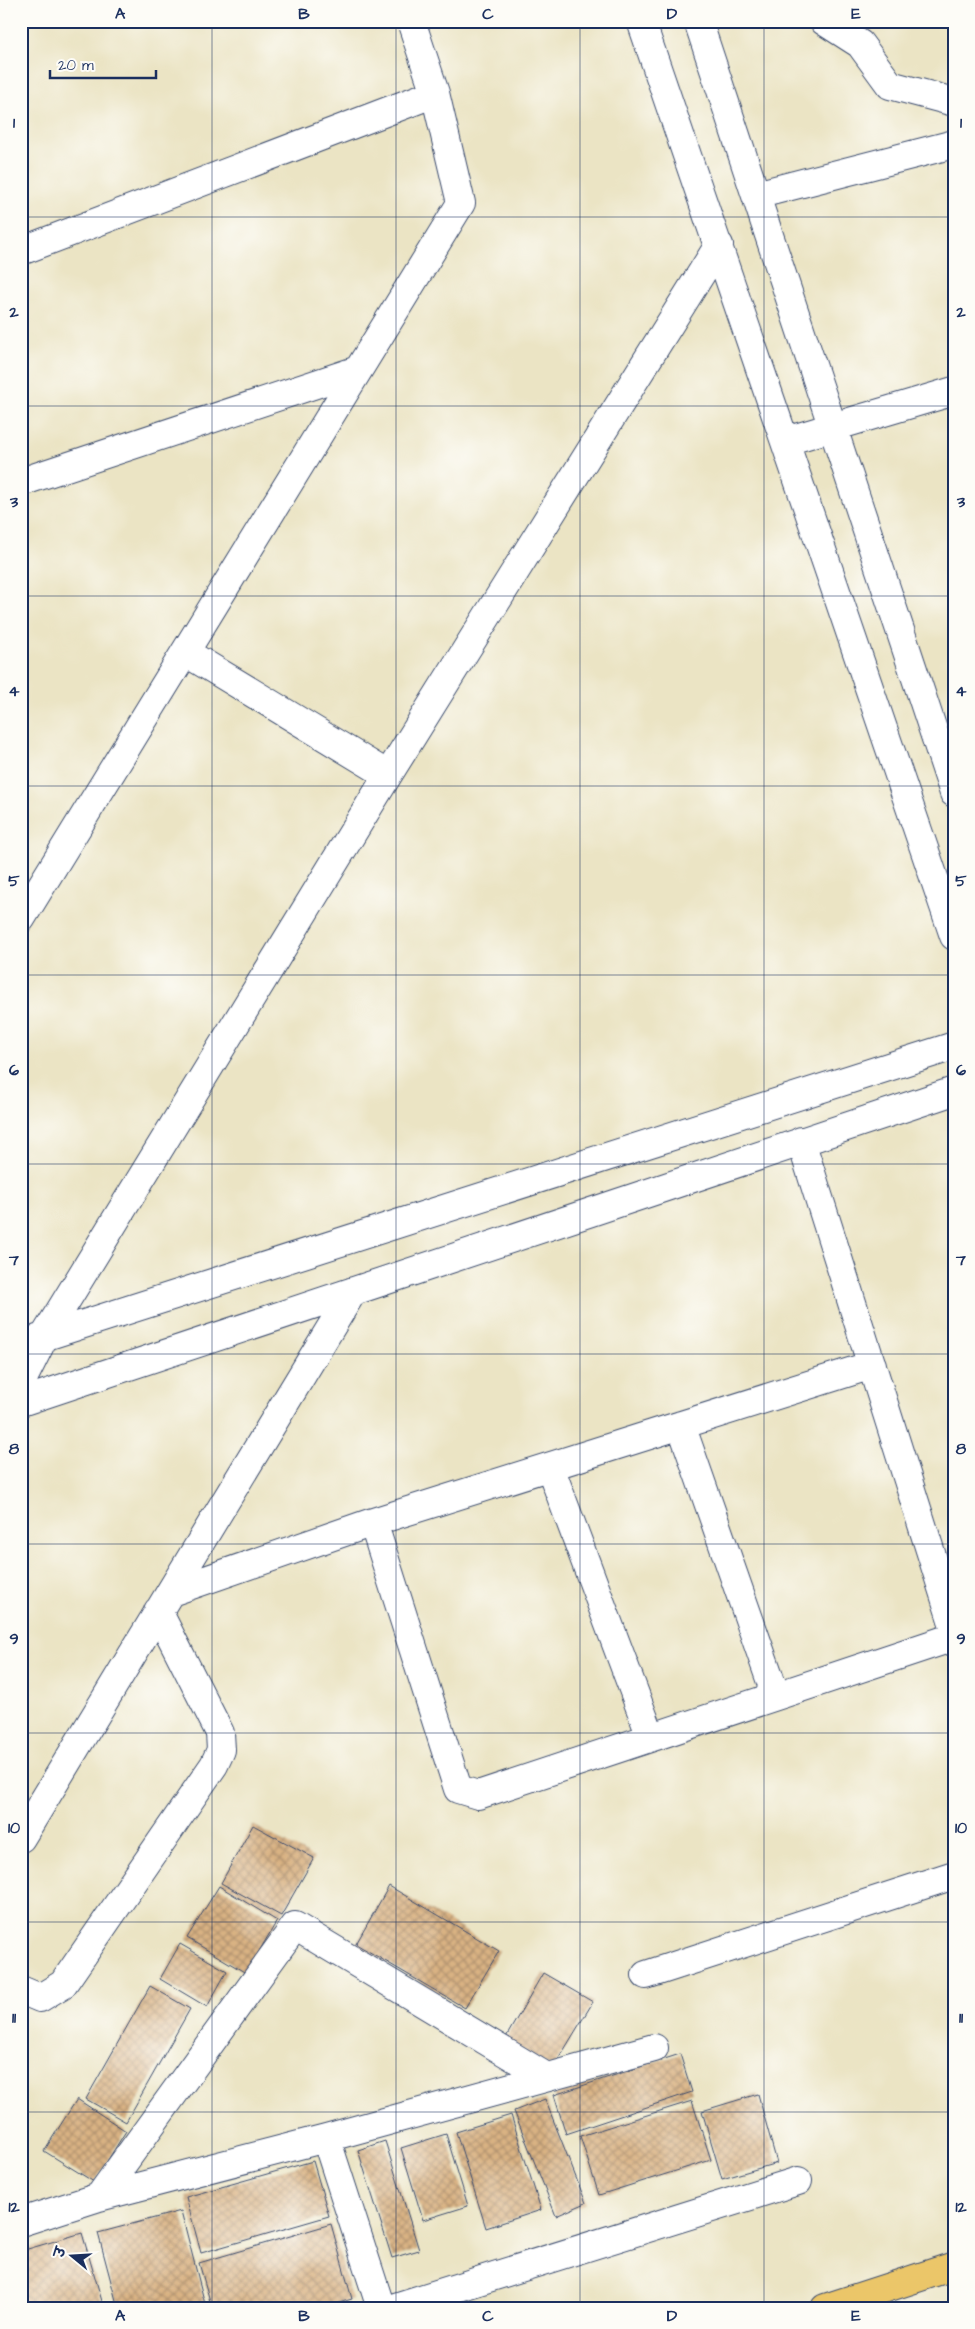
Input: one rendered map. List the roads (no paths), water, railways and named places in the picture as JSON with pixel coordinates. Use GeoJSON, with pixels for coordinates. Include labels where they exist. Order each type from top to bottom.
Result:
{"type":"FeatureCollection","features":[{"type":"Feature","properties":{"kind":"main road"},"geometry":{"type":"LineString","coordinates":[[825,2308],[954,2266]]}},
{"type":"Feature","properties":{"kind":"street"},"geometry":{"type":"LineString","coordinates":[[21,919],[460,203],[434,94],[411,21]]}},
{"type":"Feature","properties":{"kind":"street"},"geometry":{"type":"LineString","coordinates":[[641,21],[954,936]]}},
{"type":"Feature","properties":{"kind":"street"},"geometry":{"type":"LineString","coordinates":[[698,21],[954,793]]}},
{"type":"Feature","properties":{"kind":"street"},"geometry":{"type":"LineString","coordinates":[[824,21],[860,44],[890,85],[954,102]]}},
{"type":"Feature","properties":{"kind":"street"},"geometry":{"type":"LineString","coordinates":[[21,251],[434,94]]}},
{"type":"Feature","properties":{"kind":"street"},"geometry":{"type":"LineString","coordinates":[[756,195],[954,144]]}},
{"type":"Feature","properties":{"kind":"street"},"geometry":{"type":"LineString","coordinates":[[21,1383],[33,1341],[719,245]]}},
{"type":"Feature","properties":{"kind":"street"},"geometry":{"type":"LineString","coordinates":[[21,482],[358,370]]}},
{"type":"Feature","properties":{"kind":"street"},"geometry":{"type":"LineString","coordinates":[[786,441],[954,391]]}},
{"type":"Feature","properties":{"kind":"street"},"geometry":{"type":"LineString","coordinates":[[185,652],[388,775]]}},
{"type":"Feature","properties":{"kind":"street"},"geometry":{"type":"LineString","coordinates":[[33,1341],[954,1046]]}},
{"type":"Feature","properties":{"kind":"street"},"geometry":{"type":"LineString","coordinates":[[21,1402],[954,1091]]}},
{"type":"Feature","properties":{"kind":"street"},"geometry":{"type":"LineString","coordinates":[[801,1141],[954,1626]]}},
{"type":"Feature","properties":{"kind":"street"},"geometry":{"type":"LineString","coordinates":[[21,1838],[353,1291]]}},
{"type":"Feature","properties":{"kind":"street"},"geometry":{"type":"LineString","coordinates":[[165,1601],[373,1522],[872,1365]]}},
{"type":"Feature","properties":{"kind":"street"},"geometry":{"type":"LineString","coordinates":[[681,1425],[776,1696]]}},
{"type":"Feature","properties":{"kind":"street"},"geometry":{"type":"LineString","coordinates":[[550,1467],[651,1737]]}},
{"type":"Feature","properties":{"kind":"street"},"geometry":{"type":"LineString","coordinates":[[373,1522],[458,1789],[478,1795],[954,1637]]}},
{"type":"Feature","properties":{"kind":"street"},"geometry":{"type":"LineString","coordinates":[[21,1990],[40,1998],[63,1984],[214,1765],[221,1750],[220,1733],[165,1601]]}},
{"type":"Feature","properties":{"kind":"street"},"geometry":{"type":"LineString","coordinates":[[646,1975],[954,1875]]}},
{"type":"Feature","properties":{"kind":"street"},"geometry":{"type":"LineString","coordinates":[[99,2198],[295,1926],[545,2076]]}},
{"type":"Feature","properties":{"kind":"street"},"geometry":{"type":"LineString","coordinates":[[21,2222],[99,2198],[654,2048]]}},
{"type":"Feature","properties":{"kind":"street"},"geometry":{"type":"LineString","coordinates":[[326,2138],[382,2308]]}},
{"type":"Feature","properties":{"kind":"street"},"geometry":{"type":"LineString","coordinates":[[392,2308],[798,2181]]}}]}
